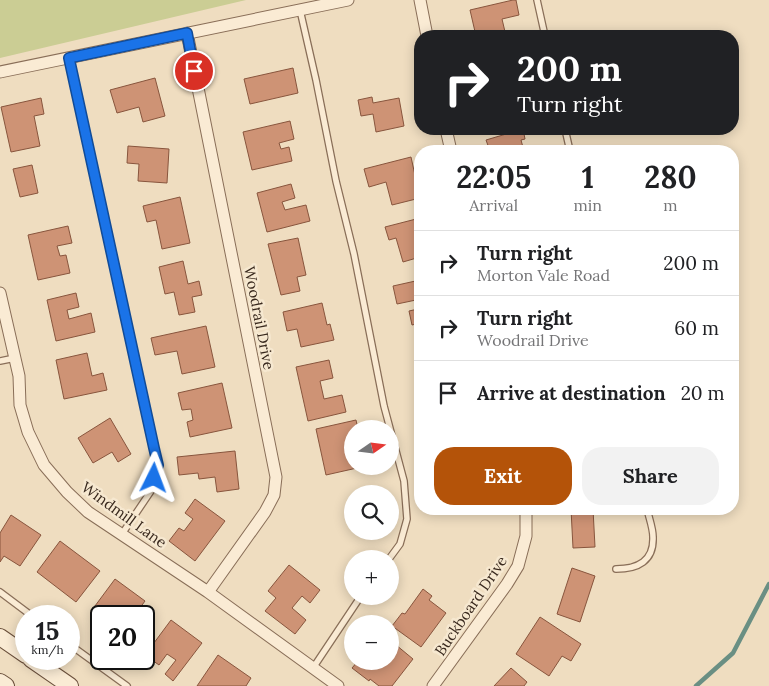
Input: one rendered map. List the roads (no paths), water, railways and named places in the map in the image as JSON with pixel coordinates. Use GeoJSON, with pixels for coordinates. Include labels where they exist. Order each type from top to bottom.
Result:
{"type":"FeatureCollection","features":[{"type":"Feature","properties":{"kind":"main road"},"geometry":{"type":"LineString","coordinates":[[2,642],[15,649]]}},
{"type":"Feature","properties":{"kind":"main road"},"geometry":{"type":"LineString","coordinates":[[47,670],[70,686]]}},
{"type":"Feature","properties":{"kind":"main road"},"geometry":{"type":"LineString","coordinates":[[0,682],[6,686]]}},
{"type":"Feature","properties":{"kind":"street"},"geometry":{"type":"LineString","coordinates":[[0,72],[348,0]]}},
{"type":"Feature","properties":{"kind":"street"},"geometry":{"type":"LineString","coordinates":[[420,0],[426,30]]}},
{"type":"Feature","properties":{"kind":"street","name":"Woodrail Drive"},"geometry":{"type":"LineString","coordinates":[[187,33],[276,477],[274,495],[265,512],[208,592]]}},
{"type":"Feature","properties":{"kind":"street","name":"Windmill Lane"},"geometry":{"type":"LineString","coordinates":[[0,294],[19,376],[20,406],[28,432],[44,465],[67,492],[81,505],[208,592],[338,686]]}},
{"type":"Feature","properties":{"kind":"street","name":"Buckboard Drive"},"geometry":{"type":"LineString","coordinates":[[433,686],[518,566],[526,536],[526,515]]}},
{"type":"Feature","properties":{"kind":"lane"},"geometry":{"type":"LineString","coordinates":[[537,0],[544,30]]}},
{"type":"Feature","properties":{"kind":"lane"},"geometry":{"type":"LineString","coordinates":[[300,10],[336,182],[354,254],[384,406],[404,481],[407,519],[400,544],[396,550]]}},
{"type":"Feature","properties":{"kind":"lane"},"geometry":{"type":"LineString","coordinates":[[69,58],[158,465],[151,491],[122,534]]}},
{"type":"Feature","properties":{"kind":"lane"},"geometry":{"type":"LineString","coordinates":[[0,361],[15,358]]}},
{"type":"Feature","properties":{"kind":"lane"},"geometry":{"type":"LineString","coordinates":[[616,569],[631,569],[642,563],[650,555],[653,536],[648,515]]}},
{"type":"Feature","properties":{"kind":"lane"},"geometry":{"type":"LineString","coordinates":[[0,592],[17,605]]}},
{"type":"Feature","properties":{"kind":"lane"},"geometry":{"type":"LineString","coordinates":[[312,668],[355,605]]}},
{"type":"Feature","properties":{"kind":"lane"},"geometry":{"type":"LineString","coordinates":[[80,652],[127,686]]}},
{"type":"Feature","properties":{"kind":"waterway"},"geometry":{"type":"LineString","coordinates":[[696,686],[733,653],[769,584]]}}]}
